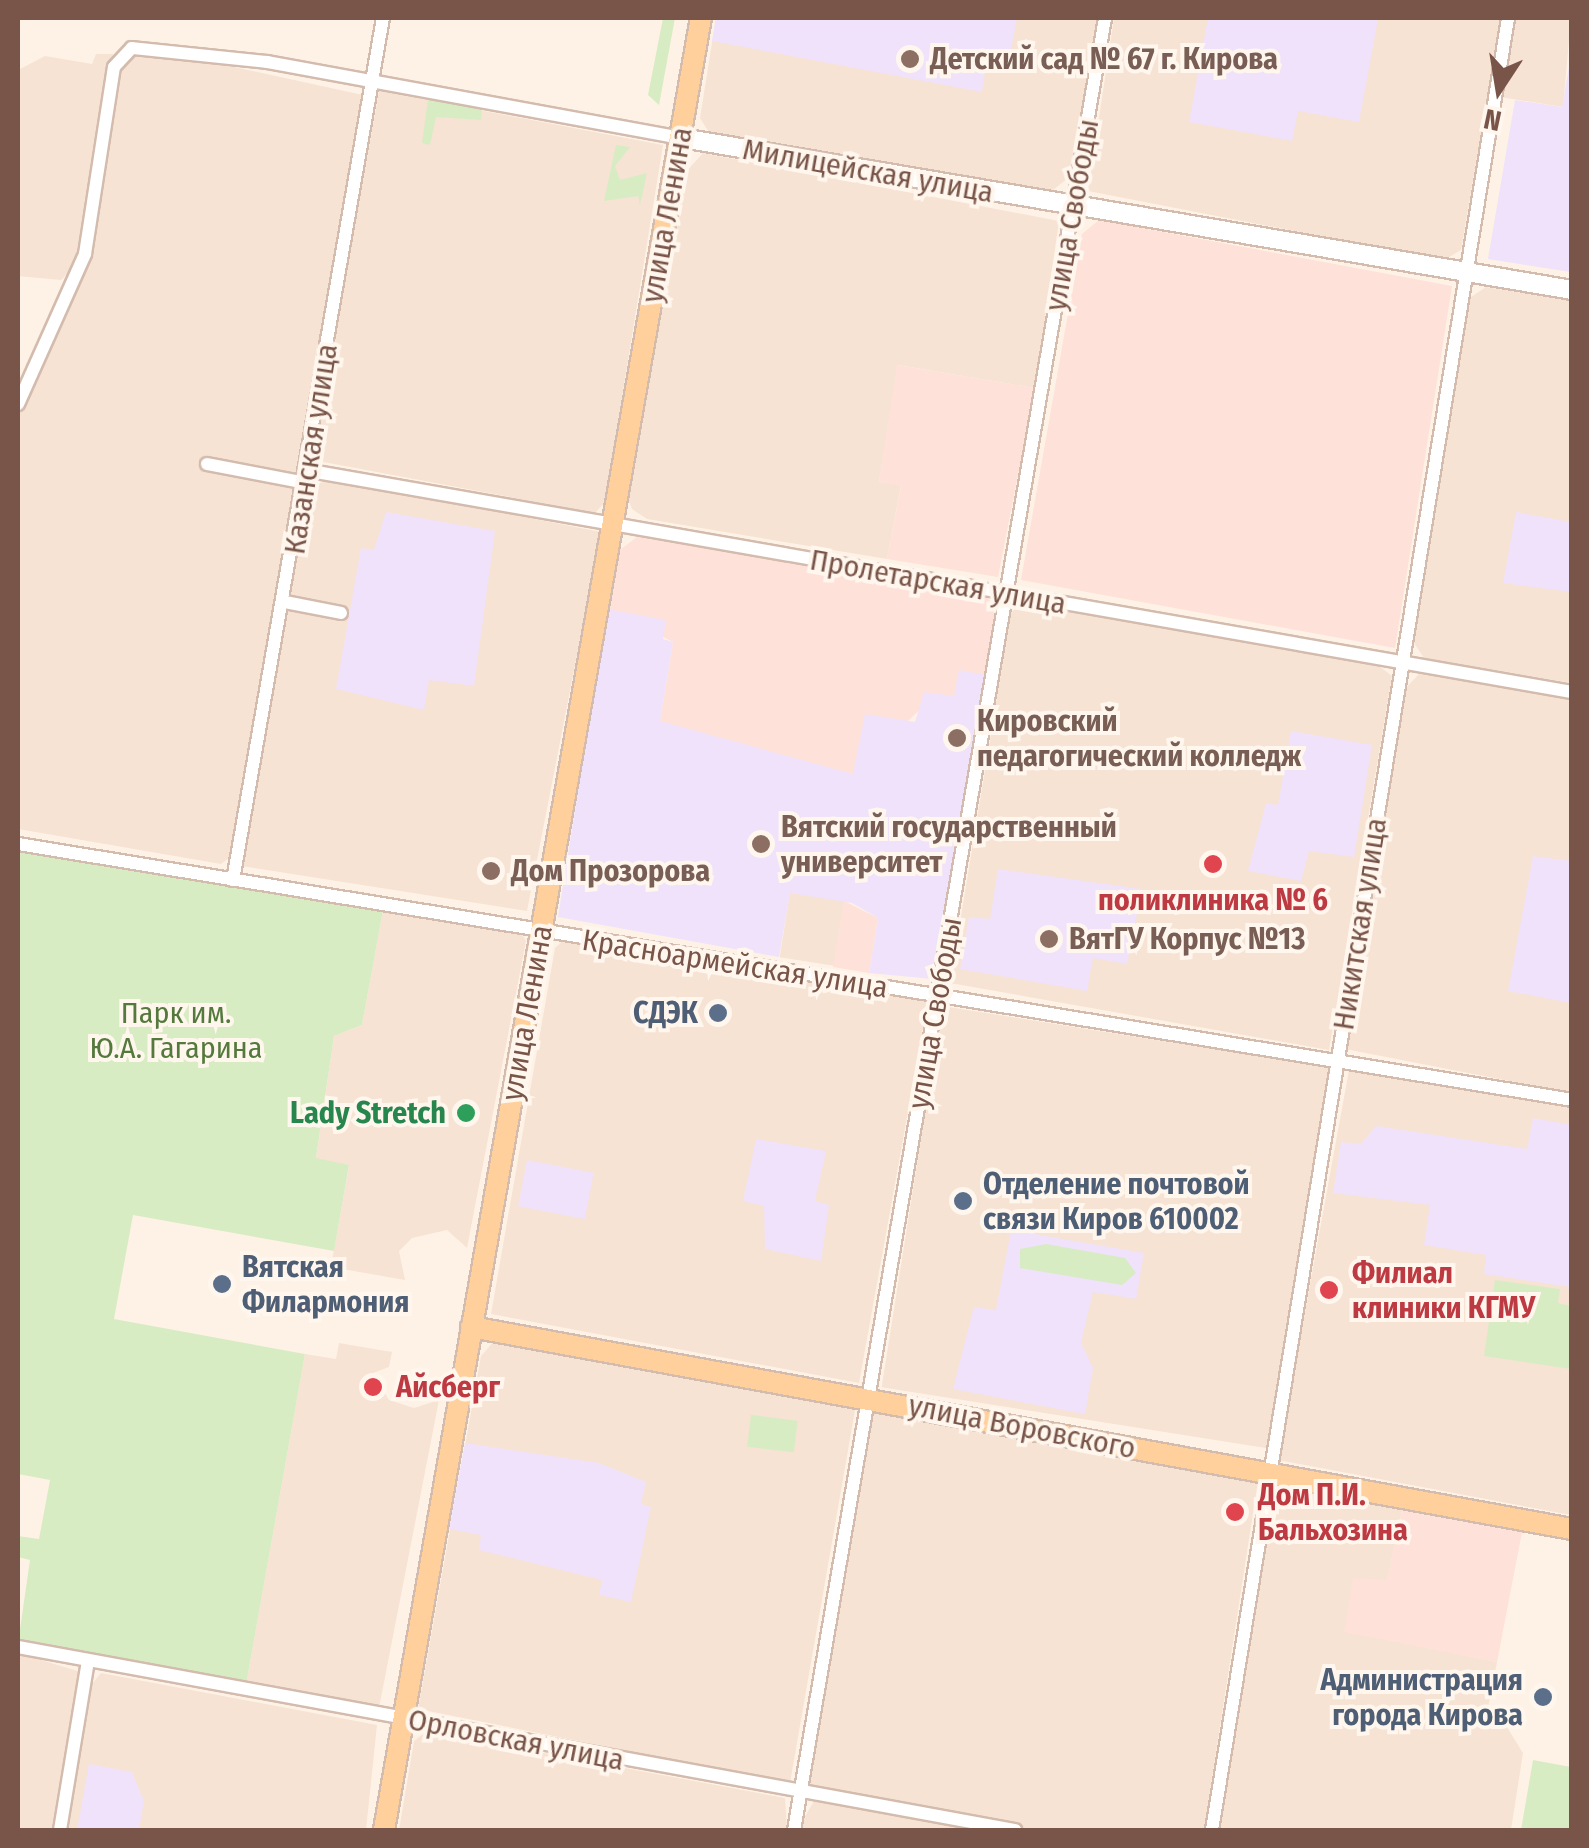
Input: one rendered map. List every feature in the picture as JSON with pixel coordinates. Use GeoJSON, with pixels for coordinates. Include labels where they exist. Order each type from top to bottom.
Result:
{"type":"FeatureCollection","features":[{"type":"Feature","properties":{"kind":"main road","name":"улица Ленина"},"geometry":{"type":"LineString","coordinates":[[384,1830],[702,18]]}},
{"type":"Feature","properties":{"kind":"main road","name":"улица Воровского"},"geometry":{"type":"LineString","coordinates":[[471,1327],[1572,1529]]}},
{"type":"Feature","properties":{"kind":"street","name":"Казанская улица"},"geometry":{"type":"LineString","coordinates":[[232,880],[285,602],[383,18]]}},
{"type":"Feature","properties":{"kind":"street","name":"улица Свободы"},"geometry":{"type":"LineString","coordinates":[[794,1830],[1105,18]]}},
{"type":"Feature","properties":{"kind":"street","name":"Никитская улица"},"geometry":{"type":"LineString","coordinates":[[1212,1830],[1508,18]]}},
{"type":"Feature","properties":{"kind":"street","name":"Милицейская улица"},"geometry":{"type":"LineString","coordinates":[[18,404],[75,283],[114,67],[132,48],[167,46],[372,80],[1073,207],[1572,290]]}},
{"type":"Feature","properties":{"kind":"street","name":"Пролетарская улица"},"geometry":{"type":"LineString","coordinates":[[208,464],[611,525],[1572,692]]}},
{"type":"Feature","properties":{"kind":"street"},"geometry":{"type":"LineString","coordinates":[[285,602],[341,613]]}},
{"type":"Feature","properties":{"kind":"street","name":"Красноармейская улица"},"geometry":{"type":"LineString","coordinates":[[18,844],[1572,1100]]}},
{"type":"Feature","properties":{"kind":"street","name":"Орловская улица"},"geometry":{"type":"LineString","coordinates":[[18,1647],[1015,1830]]}},
{"type":"Feature","properties":{"kind":"street"},"geometry":{"type":"LineString","coordinates":[[60,1830],[88,1660]]}},
{"type":"Feature","properties":{"kind":"shaded area"},"geometry":{"type":"Polygon","coordinates":[[[716,18],[1099,18],[1073,174],[1048,194],[712,137],[700,118],[716,18]]]}},
{"type":"Feature","properties":{"kind":"shaded area","name":"Детский сад № 67 г. Кирова"},"geometry":{"type":"Polygon","coordinates":[[[716,18],[1017,18],[1008,65],[985,72],[982,92],[712,41],[716,18]]]}},
{"type":"Feature","properties":{"kind":"shaded area"},"geometry":{"type":"Polygon","coordinates":[[[1114,18],[1501,18],[1461,250],[1444,260],[1088,191],[1114,18]]]}},
{"type":"Feature","properties":{"kind":"shaded area"},"geometry":{"type":"Polygon","coordinates":[[[1208,18],[1378,18],[1359,122],[1298,111],[1292,141],[1189,122],[1208,18]]]}},
{"type":"Feature","properties":{"kind":"shaded area"},"geometry":{"type":"Polygon","coordinates":[[[1514,18],[1571,18],[1563,107],[1500,97],[1514,18]]]}},
{"type":"Feature","properties":{"kind":"shaded area"},"geometry":{"type":"Polygon","coordinates":[[[96,54],[113,54],[74,267],[61,280],[18,276],[18,70],[45,56],[92,64],[96,54]]]}},
{"type":"Feature","properties":{"kind":"shaded area"},"geometry":{"type":"Polygon","coordinates":[[[133,55],[179,55],[363,95],[268,658],[230,857],[221,864],[18,829],[18,413],[87,266],[120,69],[133,55]]]}},
{"type":"Feature","properties":{"kind":"shaded area"},"geometry":{"type":"Polygon","coordinates":[[[1571,55],[1571,272],[1488,259],[1515,100],[1562,107],[1571,55]]]}},
{"type":"Feature","properties":{"kind":"shaded area"},"geometry":{"type":"Polygon","coordinates":[[[379,91],[663,145],[605,502],[595,513],[313,460],[379,91]]]}},
{"type":"Feature","properties":{"kind":"shaded area"},"geometry":{"type":"Polygon","coordinates":[[[703,153],[1059,221],[1035,388],[898,365],[879,482],[901,485],[887,559],[647,519],[632,509],[627,496],[684,174],[703,153]]]}},
{"type":"Feature","properties":{"kind":"shaded area"},"geometry":{"type":"Polygon","coordinates":[[[1099,220],[1452,286],[1395,648],[1021,580],[1082,234],[1099,220]]]}},
{"type":"Feature","properties":{"kind":"shaded area"},"geometry":{"type":"Polygon","coordinates":[[[1486,287],[1571,301],[1571,683],[1424,658],[1410,637],[1465,301],[1486,287]]]}},
{"type":"Feature","properties":{"kind":"shaded area"},"geometry":{"type":"Polygon","coordinates":[[[897,365],[1035,388],[998,577],[887,559],[901,486],[879,482],[897,365]]]}},
{"type":"Feature","properties":{"kind":"shaded area"},"geometry":{"type":"Polygon","coordinates":[[[335,480],[601,532],[527,911],[241,866],[309,485],[335,480]]]}},
{"type":"Feature","properties":{"kind":"shaded area"},"geometry":{"type":"Polygon","coordinates":[[[386,512],[495,531],[474,686],[429,680],[424,710],[336,689],[361,548],[374,550],[386,512]]]}},
{"type":"Feature","properties":{"kind":"shaded area"},"geometry":{"type":"Polygon","coordinates":[[[1516,512],[1571,522],[1571,592],[1503,583],[1516,512]]]}},
{"type":"Feature","properties":{"kind":"shaded area"},"geometry":{"type":"Polygon","coordinates":[[[637,537],[985,594],[997,612],[986,675],[954,696],[936,694],[853,774],[682,731],[660,721],[673,642],[607,609],[616,553],[637,537]]]}},
{"type":"Feature","properties":{"kind":"shaded area"},"geometry":{"type":"Polygon","coordinates":[[[1024,604],[1379,666],[1392,676],[1329,1050],[950,983],[1011,612],[1024,604]]]}},
{"type":"Feature","properties":{"kind":"shaded area","name":"Вятский государственный университет"},"geometry":{"type":"Polygon","coordinates":[[[607,609],[666,620],[663,639],[673,642],[660,721],[853,774],[865,714],[915,722],[924,692],[954,696],[959,670],[986,675],[933,979],[869,973],[878,918],[852,903],[790,893],[779,957],[558,917],[607,609]]]}},
{"type":"Feature","properties":{"kind":"shaded area"},"geometry":{"type":"Polygon","coordinates":[[[1419,674],[1571,699],[1571,1093],[1345,1049],[1404,690],[1419,674]]]}},
{"type":"Feature","properties":{"kind":"shaded area"},"geometry":{"type":"Polygon","coordinates":[[[1291,731],[1372,745],[1354,857],[1309,851],[1301,881],[1248,871],[1266,803],[1278,805],[1291,731]]]}},
{"type":"Feature","properties":{"kind":"shaded area"},"geometry":{"type":"Polygon","coordinates":[[[1533,856],[1571,861],[1571,1003],[1508,991],[1533,856]]]}},
{"type":"Feature","properties":{"kind":"shaded area","name":"ВятГУ Корпус №13"},"geometry":{"type":"Polygon","coordinates":[[[998,869],[1142,889],[1127,964],[1093,958],[1087,991],[960,969],[969,917],[990,919],[998,869]]]}},
{"type":"Feature","properties":{"kind":"shaded area"},"geometry":{"type":"Polygon","coordinates":[[[790,892],[844,901],[834,966],[780,957],[790,892]]]}},
{"type":"Feature","properties":{"kind":"shaded area"},"geometry":{"type":"Polygon","coordinates":[[[844,901],[878,918],[869,973],[833,967],[844,901]]]}},
{"type":"Feature","properties":{"kind":"shaded area"},"geometry":{"type":"Polygon","coordinates":[[[384,905],[519,929],[526,941],[467,1248],[447,1230],[412,1238],[399,1251],[405,1280],[331,1267],[349,1166],[316,1159],[334,1036],[362,1025],[384,905]]]}},
{"type":"Feature","properties":{"kind":"shaded area"},"geometry":{"type":"Polygon","coordinates":[[[566,938],[928,1001],[859,1383],[491,1314],[555,948],[566,938]]]}},
{"type":"Feature","properties":{"kind":"shaded area"},"geometry":{"type":"Polygon","coordinates":[[[942,1006],[1329,1067],[1269,1449],[882,1387],[942,1006]]]}},
{"type":"Feature","properties":{"kind":"shaded area"},"geometry":{"type":"Polygon","coordinates":[[[1349,1070],[1571,1108],[1571,1515],[1278,1460],[1349,1070]]]}},
{"type":"Feature","properties":{"kind":"shaded area"},"geometry":{"type":"Polygon","coordinates":[[[1533,1118],[1571,1125],[1571,1287],[1484,1274],[1486,1255],[1424,1245],[1430,1205],[1333,1193],[1341,1142],[1361,1144],[1376,1126],[1527,1149],[1533,1118]]]}},
{"type":"Feature","properties":{"kind":"shaded area"},"geometry":{"type":"Polygon","coordinates":[[[756,1139],[826,1151],[815,1201],[829,1205],[821,1261],[765,1249],[764,1206],[743,1201],[756,1139]]]}},
{"type":"Feature","properties":{"kind":"shaded area"},"geometry":{"type":"Polygon","coordinates":[[[527,1160],[594,1173],[585,1219],[518,1206],[527,1160]]]}},
{"type":"Feature","properties":{"kind":"shaded area"},"geometry":{"type":"Polygon","coordinates":[[[1011,1230],[1144,1253],[1136,1299],[1093,1292],[1081,1343],[1093,1368],[1085,1414],[953,1389],[974,1307],[996,1310],[1011,1230]]]}},
{"type":"Feature","properties":{"kind":"shaded area"},"geometry":{"type":"Polygon","coordinates":[[[494,1341],[855,1410],[790,1783],[418,1709],[481,1356],[494,1341]]]}},
{"type":"Feature","properties":{"kind":"shaded area"},"geometry":{"type":"Polygon","coordinates":[[[339,1343],[392,1352],[389,1367],[373,1373],[389,1400],[414,1408],[439,1400],[379,1708],[246,1685],[305,1354],[336,1359],[339,1343]]]}},
{"type":"Feature","properties":{"kind":"shaded area"},"geometry":{"type":"Polygon","coordinates":[[[874,1410],[1258,1481],[1204,1830],[1034,1830],[809,1786],[874,1410]]]}},
{"type":"Feature","properties":{"kind":"shaded area"},"geometry":{"type":"Polygon","coordinates":[[[465,1443],[599,1463],[646,1482],[641,1504],[651,1507],[631,1602],[599,1595],[602,1580],[479,1550],[481,1535],[449,1529],[465,1443]]]}},
{"type":"Feature","properties":{"kind":"shaded area"},"geometry":{"type":"Polygon","coordinates":[[[1281,1484],[1403,1506],[1387,1581],[1344,1631],[1497,1662],[1487,1713],[1500,1716],[1523,1753],[1511,1830],[1215,1830],[1272,1491],[1281,1484]]]}},
{"type":"Feature","properties":{"kind":"shaded area"},"geometry":{"type":"Polygon","coordinates":[[[1403,1506],[1523,1527],[1497,1662],[1344,1632],[1353,1578],[1387,1580],[1403,1506]]]}},
{"type":"Feature","properties":{"kind":"shaded area"},"geometry":{"type":"Polygon","coordinates":[[[18,1653],[81,1672],[53,1830],[18,1830],[18,1653]]]}},
{"type":"Feature","properties":{"kind":"shaded area"},"geometry":{"type":"Polygon","coordinates":[[[101,1673],[377,1725],[366,1830],[66,1830],[91,1685],[101,1673]]]}},
{"type":"Feature","properties":{"kind":"shaded area"},"geometry":{"type":"Polygon","coordinates":[[[427,1731],[785,1798],[787,1830],[399,1830],[414,1741],[427,1731]]]}},
{"type":"Feature","properties":{"kind":"shaded area"},"geometry":{"type":"Polygon","coordinates":[[[89,1764],[132,1772],[144,1801],[139,1830],[77,1830],[89,1764]]]}},
{"type":"Feature","properties":{"kind":"shaded area"},"geometry":{"type":"Polygon","coordinates":[[[814,1801],[979,1830],[797,1830],[814,1801]]]}},
{"type":"Feature","properties":{"kind":"green space"},"geometry":{"type":"Polygon","coordinates":[[[663,18],[675,18],[659,105],[648,95],[663,18]]]}},
{"type":"Feature","properties":{"kind":"green space"},"geometry":{"type":"Polygon","coordinates":[[[428,99],[482,108],[481,120],[436,117],[430,145],[422,143],[428,99]]]}},
{"type":"Feature","properties":{"kind":"green space"},"geometry":{"type":"Polygon","coordinates":[[[616,145],[630,147],[615,166],[620,180],[647,173],[640,205],[638,196],[604,201],[616,145]]]}},
{"type":"Feature","properties":{"kind":"green space","name":"Парк им. Ю.А. Гагарина"},"geometry":{"type":"Polygon","coordinates":[[[18,845],[384,905],[362,1025],[334,1036],[316,1158],[349,1165],[334,1251],[133,1215],[114,1319],[305,1354],[246,1685],[18,1643],[30,1560],[18,1557],[18,1536],[39,1539],[50,1480],[18,1474],[18,845]]]}},
{"type":"Feature","properties":{"kind":"green space"},"geometry":{"type":"Polygon","coordinates":[[[1046,1244],[1125,1258],[1136,1273],[1122,1285],[1020,1268],[1020,1249],[1046,1244]]]}},
{"type":"Feature","properties":{"kind":"green space"},"geometry":{"type":"Polygon","coordinates":[[[1495,1280],[1560,1289],[1558,1303],[1571,1306],[1571,1369],[1484,1356],[1495,1280]]]}},
{"type":"Feature","properties":{"kind":"green space"},"geometry":{"type":"Polygon","coordinates":[[[751,1415],[798,1421],[794,1452],[747,1447],[751,1415]]]}},
{"type":"Feature","properties":{"kind":"green space"},"geometry":{"type":"Polygon","coordinates":[[[1533,1760],[1571,1767],[1571,1830],[1521,1830],[1533,1760]]]}},
{"type":"Feature","properties":{"kind":"place","name":"Детский сад № 67 г. Кирова"},"geometry":{"type":"Point","coordinates":[910,59]}},
{"type":"Feature","properties":{"kind":"place","name":"Кировский педагогический колледж"},"geometry":{"type":"Point","coordinates":[957,738]}},
{"type":"Feature","properties":{"kind":"place","name":"Вятский государственный университет"},"geometry":{"type":"Point","coordinates":[761,844]}},
{"type":"Feature","properties":{"kind":"place","name":"поликлиника № 6"},"geometry":{"type":"Point","coordinates":[1213,864]}},
{"type":"Feature","properties":{"kind":"place","name":"Дом Прозорова"},"geometry":{"type":"Point","coordinates":[491,871]}},
{"type":"Feature","properties":{"kind":"place","name":"ВятГУ Корпус №13"},"geometry":{"type":"Point","coordinates":[1049,939]}},
{"type":"Feature","properties":{"kind":"place","name":"СДЭК"},"geometry":{"type":"Point","coordinates":[718,1013]}},
{"type":"Feature","properties":{"kind":"place","name":"Lady Stretch"},"geometry":{"type":"Point","coordinates":[466,1113]}},
{"type":"Feature","properties":{"kind":"place","name":"Отделение почтовой связи Киров 610002"},"geometry":{"type":"Point","coordinates":[963,1201]}},
{"type":"Feature","properties":{"kind":"place","name":"Вятская Филармония"},"geometry":{"type":"Point","coordinates":[222,1284]}},
{"type":"Feature","properties":{"kind":"place","name":"Филиал клиники КГМУ"},"geometry":{"type":"Point","coordinates":[1329,1290]}},
{"type":"Feature","properties":{"kind":"place","name":"Айсберг"},"geometry":{"type":"Point","coordinates":[373,1387]}},
{"type":"Feature","properties":{"kind":"place","name":"Дом П.И. Бальхозина"},"geometry":{"type":"Point","coordinates":[1235,1512]}},
{"type":"Feature","properties":{"kind":"place","name":"Администрация города Кирова"},"geometry":{"type":"Point","coordinates":[1543,1697]}}]}
